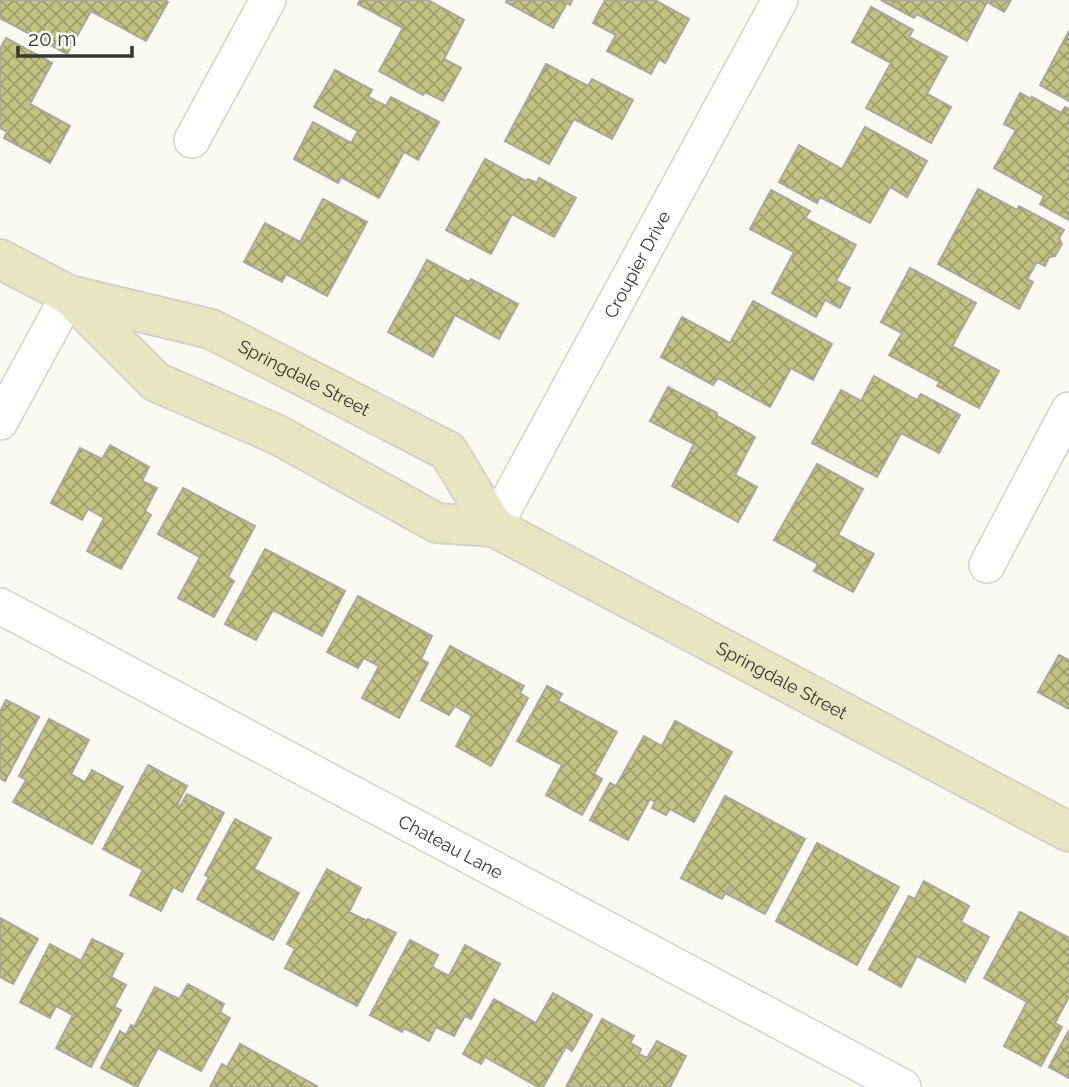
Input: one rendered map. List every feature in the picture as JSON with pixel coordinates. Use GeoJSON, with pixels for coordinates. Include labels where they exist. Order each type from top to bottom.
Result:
{"type":"FeatureCollection","features":[{"type":"Feature","properties":{"kind":"main road","name":"Springdale Street"},"geometry":{"type":"LineString","coordinates":[[0,259],[69,295],[211,329],[448,451],[494,527]]}},
{"type":"Feature","properties":{"kind":"main road","name":"Springdale Street"},"geometry":{"type":"LineString","coordinates":[[69,295],[156,382],[278,435],[437,523],[494,527],[1069,832]]}},
{"type":"Feature","properties":{"kind":"street"},"geometry":{"type":"LineString","coordinates":[[192,139],[268,0]]}},
{"type":"Feature","properties":{"kind":"street","name":"Croupier Drive"},"geometry":{"type":"LineString","coordinates":[[494,527],[780,0]]}},
{"type":"Feature","properties":{"kind":"street"},"geometry":{"type":"LineString","coordinates":[[0,422],[69,295]]}},
{"type":"Feature","properties":{"kind":"street"},"geometry":{"type":"LineString","coordinates":[[986,565],[1069,410]]}},
{"type":"Feature","properties":{"kind":"street","name":"Chateau Lane"},"geometry":{"type":"LineString","coordinates":[[0,606],[903,1087]]}},
{"type":"Feature","properties":{"kind":"building"},"geometry":{"type":"Polygon","coordinates":[[[0,0],[168,2],[146,41],[91,11],[67,54],[0,18],[0,0]]]}},
{"type":"Feature","properties":{"kind":"building"},"geometry":{"type":"Polygon","coordinates":[[[360,0],[428,0],[464,20],[444,59],[461,68],[443,101],[425,92],[423,95],[379,71],[403,28],[358,4],[360,0]]]}},
{"type":"Feature","properties":{"kind":"building"},"geometry":{"type":"Polygon","coordinates":[[[572,0],[570,5],[567,3],[553,28],[506,2],[572,0]]]}},
{"type":"Feature","properties":{"kind":"building"},"geometry":{"type":"Polygon","coordinates":[[[605,0],[655,0],[689,19],[665,63],[659,59],[651,74],[607,51],[616,35],[593,23],[605,0]]]}},
{"type":"Feature","properties":{"kind":"building"},"geometry":{"type":"Polygon","coordinates":[[[881,0],[1011,0],[1004,12],[987,2],[967,41],[917,14],[914,18],[881,0]]]}},
{"type":"Feature","properties":{"kind":"building"},"geometry":{"type":"Polygon","coordinates":[[[871,7],[913,30],[909,37],[947,57],[927,94],[951,107],[931,143],[866,108],[891,63],[852,42],[871,7]]]}},
{"type":"Feature","properties":{"kind":"building"},"geometry":{"type":"Polygon","coordinates":[[[1069,31],[1069,101],[1040,85],[1069,31]]]}},
{"type":"Feature","properties":{"kind":"building"},"geometry":{"type":"Polygon","coordinates":[[[6,38],[52,63],[30,104],[70,126],[50,163],[4,138],[7,132],[0,128],[0,49],[6,38]]]}},
{"type":"Feature","properties":{"kind":"building"},"geometry":{"type":"Polygon","coordinates":[[[546,64],[588,86],[592,79],[633,100],[612,139],[574,119],[549,164],[505,141],[546,64]]]}},
{"type":"Feature","properties":{"kind":"building"},"geometry":{"type":"Polygon","coordinates":[[[335,70],[372,90],[368,97],[386,106],[391,97],[439,122],[418,160],[404,152],[379,198],[341,177],[338,183],[294,159],[313,122],[351,143],[358,131],[314,107],[335,70]]]}},
{"type":"Feature","properties":{"kind":"building"},"geometry":{"type":"Polygon","coordinates":[[[1020,93],[1061,113],[1065,107],[1069,109],[1069,220],[1040,204],[1044,196],[994,168],[1016,130],[1004,124],[1020,93]]]}},
{"type":"Feature","properties":{"kind":"building"},"geometry":{"type":"Polygon","coordinates":[[[865,127],[927,161],[907,197],[890,187],[870,223],[820,197],[817,203],[779,182],[799,145],[842,169],[865,127]]]}},
{"type":"Feature","properties":{"kind":"building"},"geometry":{"type":"Polygon","coordinates":[[[485,159],[526,181],[528,179],[537,183],[539,178],[576,198],[554,237],[512,214],[491,254],[446,230],[485,159]]]}},
{"type":"Feature","properties":{"kind":"building"},"geometry":{"type":"Polygon","coordinates":[[[978,189],[1017,210],[1019,206],[1064,230],[1059,238],[1062,244],[1055,256],[1049,257],[1045,266],[1037,262],[1027,279],[1033,282],[1019,309],[938,264],[978,189]]]}},
{"type":"Feature","properties":{"kind":"building"},"geometry":{"type":"Polygon","coordinates":[[[771,190],[810,211],[805,218],[856,245],[836,281],[850,288],[840,308],[825,300],[816,317],[772,293],[794,252],[750,229],[771,190]]]}},
{"type":"Feature","properties":{"kind":"building"},"geometry":{"type":"Polygon","coordinates":[[[323,199],[367,222],[327,296],[286,274],[282,282],[244,262],[265,223],[300,242],[323,199]]]}},
{"type":"Feature","properties":{"kind":"building"},"geometry":{"type":"Polygon","coordinates":[[[427,260],[518,304],[499,339],[455,315],[433,357],[388,332],[427,260]]]}},
{"type":"Feature","properties":{"kind":"building"},"geometry":{"type":"Polygon","coordinates":[[[910,268],[976,303],[952,346],[999,371],[979,408],[937,386],[940,382],[889,355],[902,333],[881,322],[910,268]]]}},
{"type":"Feature","properties":{"kind":"building"},"geometry":{"type":"Polygon","coordinates":[[[753,301],[832,344],[813,380],[791,368],[770,407],[718,378],[713,385],[661,357],[682,317],[730,343],[753,301]]]}},
{"type":"Feature","properties":{"kind":"building"},"geometry":{"type":"Polygon","coordinates":[[[874,376],[917,400],[921,394],[960,415],[939,453],[901,433],[877,477],[812,443],[841,390],[861,401],[874,376]]]}},
{"type":"Feature","properties":{"kind":"building"},"geometry":{"type":"Polygon","coordinates":[[[668,387],[755,437],[735,475],[757,487],[738,522],[672,486],[694,444],[650,421],[668,387]]]}},
{"type":"Feature","properties":{"kind":"building"},"geometry":{"type":"Polygon","coordinates":[[[110,445],[149,467],[142,481],[157,488],[145,511],[151,515],[121,569],[87,551],[104,518],[88,509],[82,520],[51,503],[80,448],[102,459],[110,445]]]}},
{"type":"Feature","properties":{"kind":"building"},"geometry":{"type":"Polygon","coordinates":[[[817,464],[863,489],[838,535],[874,554],[853,592],[814,571],[818,564],[774,540],[817,464]]]}},
{"type":"Feature","properties":{"kind":"building"},"geometry":{"type":"Polygon","coordinates":[[[183,488],[255,526],[228,577],[234,581],[214,617],[178,598],[200,557],[158,534],[183,488]]]}},
{"type":"Feature","properties":{"kind":"building"},"geometry":{"type":"Polygon","coordinates":[[[265,549],[345,591],[322,636],[273,610],[256,640],[225,624],[265,549]]]}},
{"type":"Feature","properties":{"kind":"building"},"geometry":{"type":"Polygon","coordinates":[[[358,596],[432,636],[421,659],[428,663],[399,718],[362,698],[379,666],[364,658],[358,668],[327,652],[358,596]]]}},
{"type":"Feature","properties":{"kind":"building"},"geometry":{"type":"Polygon","coordinates":[[[450,646],[524,686],[520,693],[528,698],[491,766],[456,746],[472,716],[455,706],[449,715],[421,700],[450,646]]]}},
{"type":"Feature","properties":{"kind":"building"},"geometry":{"type":"Polygon","coordinates":[[[1059,655],[1069,660],[1069,709],[1038,692],[1059,655]]]}},
{"type":"Feature","properties":{"kind":"building"},"geometry":{"type":"Polygon","coordinates":[[[547,686],[562,694],[558,701],[617,732],[594,774],[602,779],[582,815],[546,795],[562,765],[517,741],[547,686]]]}},
{"type":"Feature","properties":{"kind":"building"},"geometry":{"type":"Polygon","coordinates":[[[6,700],[39,717],[5,781],[0,778],[0,712],[6,700]]]}},
{"type":"Feature","properties":{"kind":"building"},"geometry":{"type":"Polygon","coordinates":[[[49,719],[89,740],[71,774],[85,782],[92,770],[123,787],[92,844],[13,802],[26,780],[19,776],[49,719]]]}},
{"type":"Feature","properties":{"kind":"building"},"geometry":{"type":"Polygon","coordinates":[[[675,721],[732,752],[694,822],[670,809],[666,815],[652,808],[655,802],[650,799],[628,840],[590,820],[610,783],[616,786],[644,736],[662,746],[675,721]]]}},
{"type":"Feature","properties":{"kind":"building"},"geometry":{"type":"Polygon","coordinates":[[[148,765],[187,786],[177,805],[180,806],[187,794],[224,813],[182,892],[173,887],[161,911],[130,895],[143,870],[103,849],[148,765]]]}},
{"type":"Feature","properties":{"kind":"building"},"geometry":{"type":"Polygon","coordinates":[[[725,796],[805,839],[765,914],[727,894],[732,886],[730,885],[722,899],[681,878],[725,796]]]}},
{"type":"Feature","properties":{"kind":"building"},"geometry":{"type":"Polygon","coordinates":[[[235,819],[271,838],[254,869],[299,893],[273,940],[197,899],[209,877],[205,875],[235,819]]]}},
{"type":"Feature","properties":{"kind":"building"},"geometry":{"type":"Polygon","coordinates":[[[817,843],[899,887],[857,965],[776,921],[817,843]]]}},
{"type":"Feature","properties":{"kind":"building"},"geometry":{"type":"Polygon","coordinates":[[[327,869],[361,888],[349,912],[396,933],[357,1006],[285,968],[295,949],[287,944],[327,869]]]}},
{"type":"Feature","properties":{"kind":"building"},"geometry":{"type":"Polygon","coordinates":[[[924,881],[969,906],[961,922],[989,937],[965,982],[917,956],[901,987],[869,969],[909,896],[915,899],[924,881]]]}},
{"type":"Feature","properties":{"kind":"building"},"geometry":{"type":"Polygon","coordinates":[[[1020,912],[1069,938],[1069,997],[1055,1023],[1062,1027],[1041,1066],[1004,1046],[1027,1002],[984,978],[1020,912]]]}},
{"type":"Feature","properties":{"kind":"building"},"geometry":{"type":"Polygon","coordinates":[[[0,918],[38,939],[13,984],[0,977],[0,918]]]}},
{"type":"Feature","properties":{"kind":"building"},"geometry":{"type":"Polygon","coordinates":[[[92,939],[123,954],[111,977],[126,985],[114,1007],[121,1010],[91,1067],[56,1048],[73,1015],[56,1006],[50,1018],[20,1002],[50,944],[81,961],[92,939]]]}},
{"type":"Feature","properties":{"kind":"building"},"geometry":{"type":"Polygon","coordinates":[[[410,940],[438,955],[432,967],[449,976],[465,945],[500,964],[471,1019],[465,1016],[454,1036],[436,1027],[429,1041],[404,1028],[402,1032],[370,1015],[410,940]]]}},
{"type":"Feature","properties":{"kind":"building"},"geometry":{"type":"Polygon","coordinates":[[[188,984],[224,1004],[220,1012],[230,1018],[201,1071],[158,1048],[137,1087],[101,1068],[120,1031],[126,1035],[131,1025],[134,1027],[155,987],[179,999],[188,984]]]}},
{"type":"Feature","properties":{"kind":"building"},"geometry":{"type":"Polygon","coordinates":[[[553,993],[592,1015],[572,1051],[566,1047],[543,1087],[538,1087],[485,1057],[481,1064],[463,1054],[494,999],[536,1023],[553,993]]]}},
{"type":"Feature","properties":{"kind":"building"},"geometry":{"type":"Polygon","coordinates":[[[602,1019],[634,1036],[630,1043],[641,1049],[639,1054],[647,1058],[657,1041],[686,1056],[670,1087],[566,1087],[602,1019]]]}},
{"type":"Feature","properties":{"kind":"building"},"geometry":{"type":"Polygon","coordinates":[[[1069,1030],[1069,1078],[1049,1067],[1069,1030]]]}},
{"type":"Feature","properties":{"kind":"building"},"geometry":{"type":"Polygon","coordinates":[[[240,1044],[317,1087],[210,1087],[222,1064],[227,1067],[240,1044]]]}}]}
